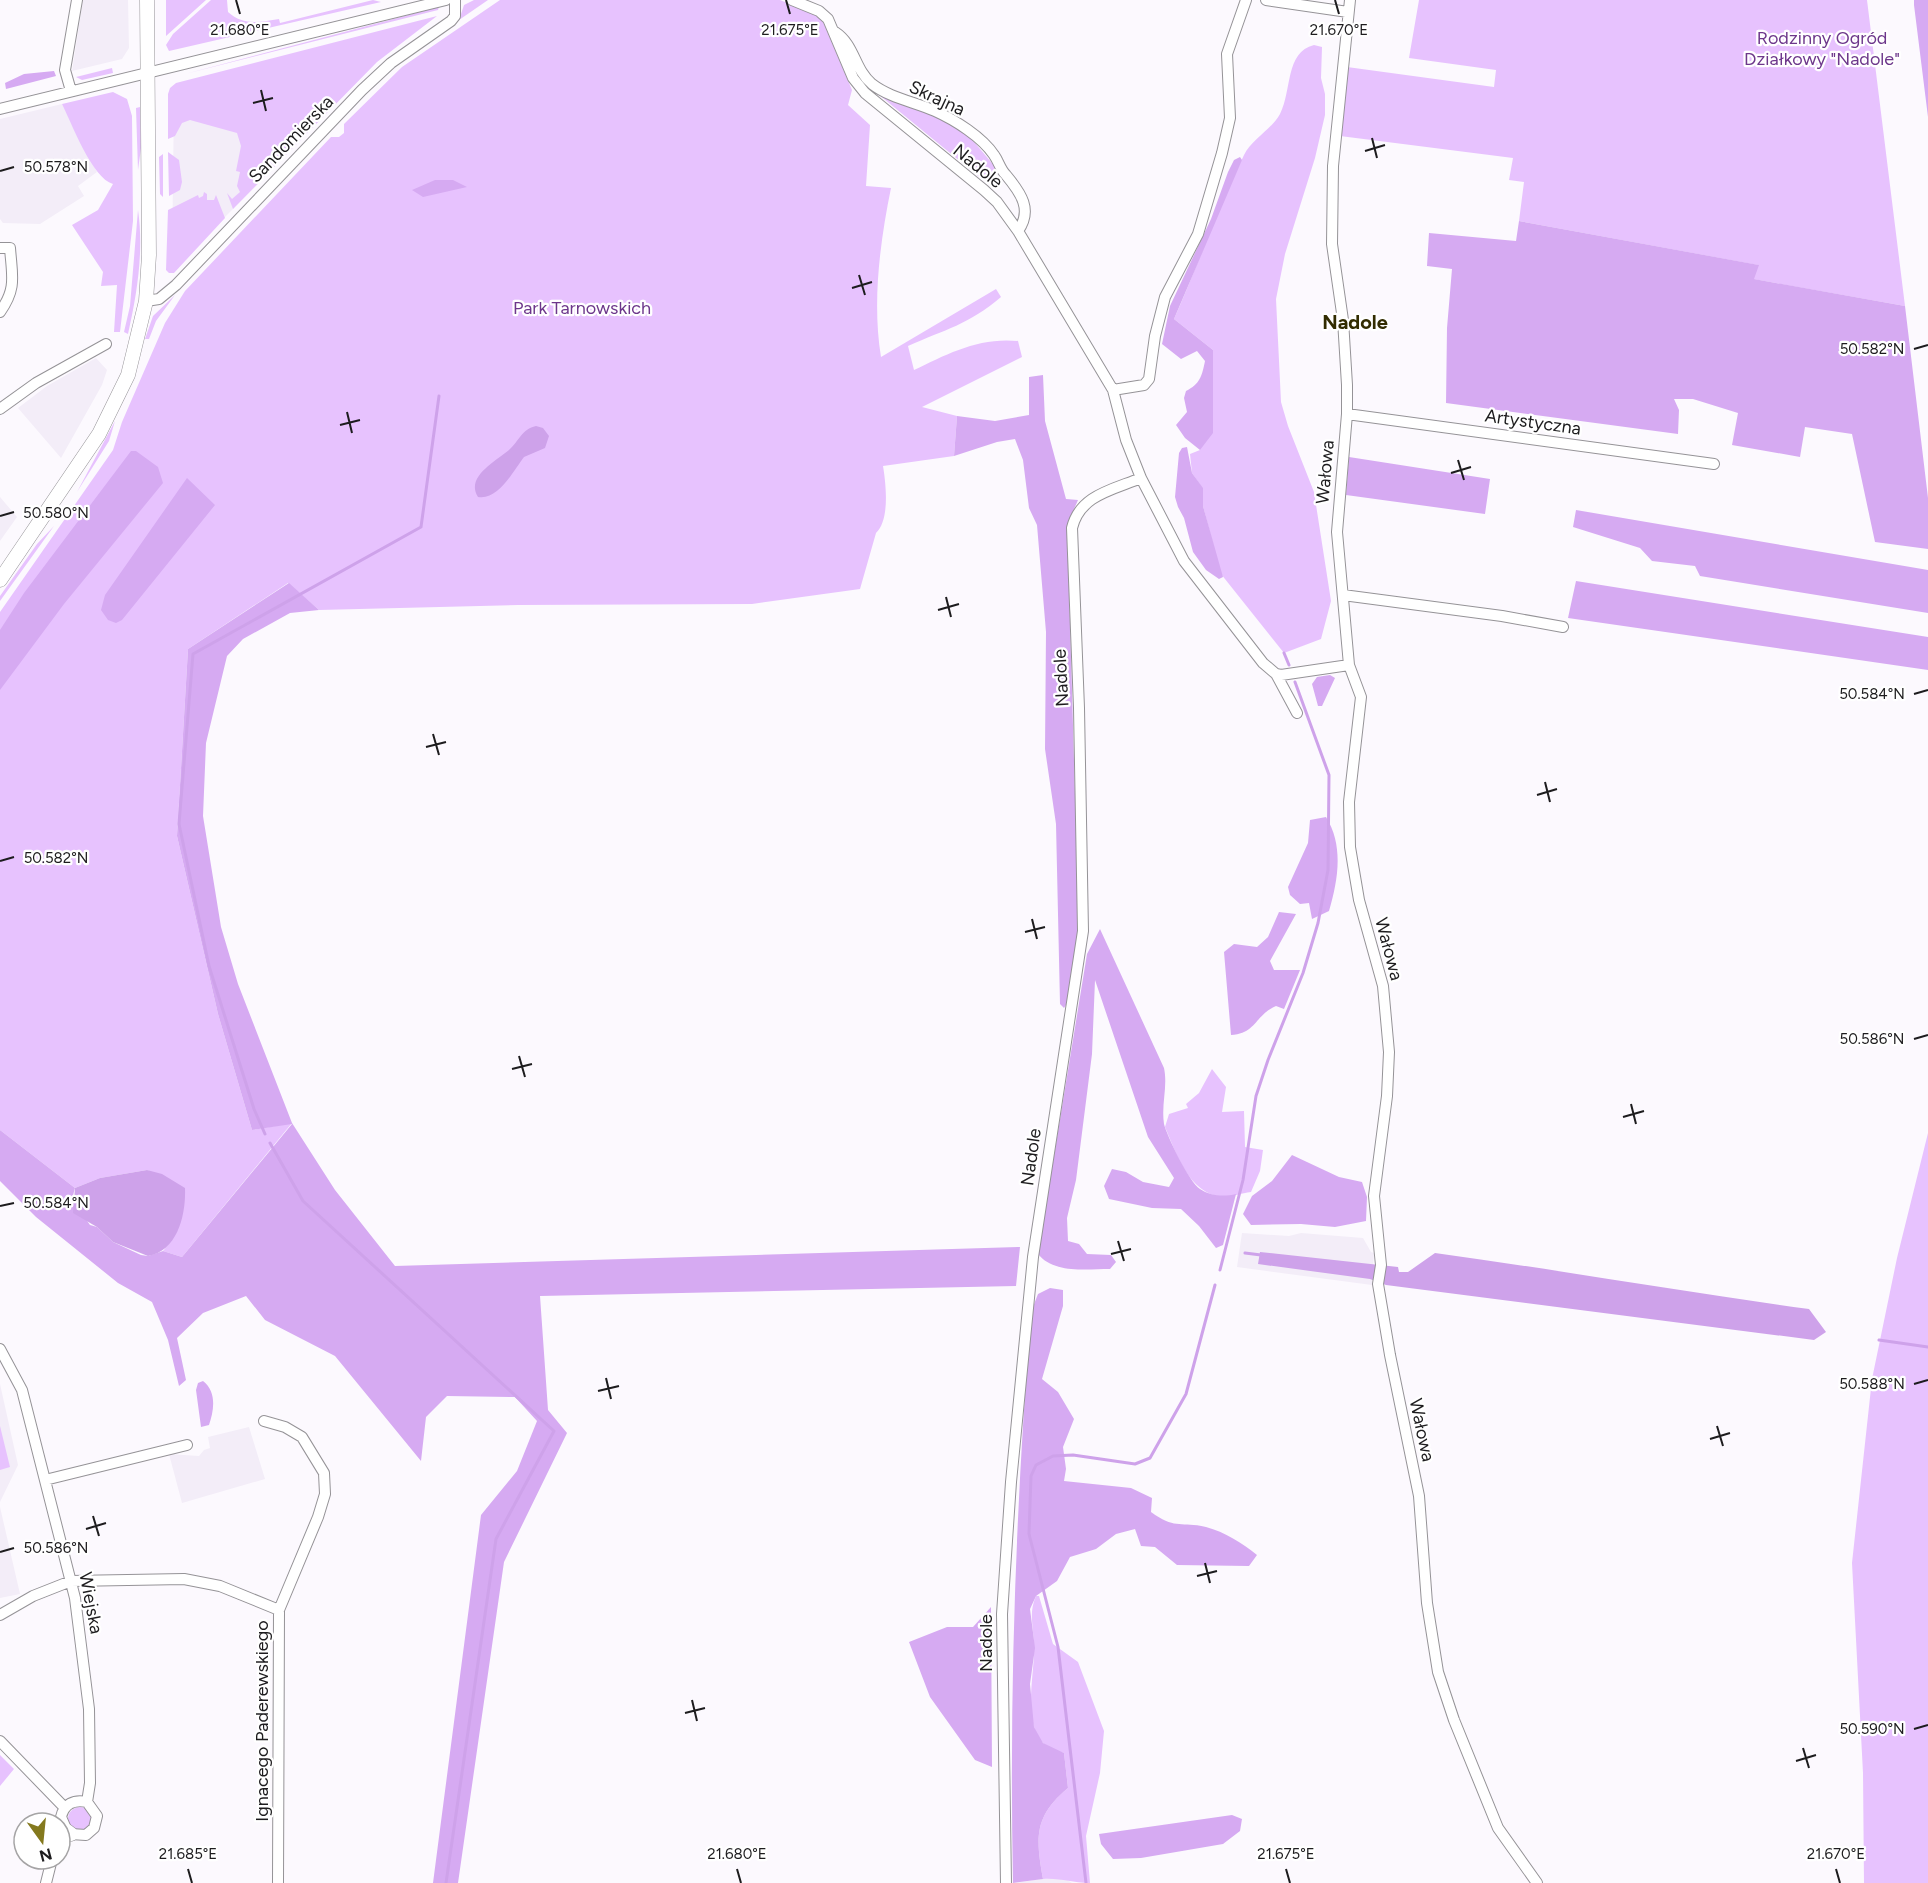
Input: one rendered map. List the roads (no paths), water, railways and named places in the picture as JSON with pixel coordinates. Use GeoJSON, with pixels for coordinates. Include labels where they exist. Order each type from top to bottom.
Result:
{"type":"FeatureCollection","features":[{"type":"Feature","properties":{"kind":"street"},"geometry":{"type":"LineString","coordinates":[[71,91],[65,70],[76,0]]}},
{"type":"Feature","properties":{"kind":"street"},"geometry":{"type":"LineString","coordinates":[[0,580],[99,434],[128,375],[146,301],[149,255],[147,0]]}},
{"type":"Feature","properties":{"kind":"street"},"geometry":{"type":"LineString","coordinates":[[0,110],[446,0]]}},
{"type":"Feature","properties":{"kind":"street","name":"Sandomierska"},"geometry":{"type":"LineString","coordinates":[[146,301],[163,297],[362,90],[391,63],[451,21],[456,16],[455,0]]}},
{"type":"Feature","properties":{"kind":"street","name":"Nadole"},"geometry":{"type":"LineString","coordinates":[[792,0],[819,12],[828,19],[854,78],[865,93],[984,190],[997,202],[1018,231],[1113,390],[1126,440],[1141,478],[1184,561],[1263,663],[1276,674],[1297,713]]}},
{"type":"Feature","properties":{"kind":"street"},"geometry":{"type":"LineString","coordinates":[[1113,390],[1144,385],[1149,379],[1155,336],[1165,297],[1198,234],[1222,153],[1230,118],[1227,54],[1246,0]]}},
{"type":"Feature","properties":{"kind":"street"},"geometry":{"type":"LineString","coordinates":[[1266,0],[1348,12]]}},
{"type":"Feature","properties":{"kind":"street","name":"Wałowa"},"geometry":{"type":"LineString","coordinates":[[1350,0],[1333,166],[1332,244],[1345,351],[1347,414],[1337,532],[1349,665],[1361,697],[1349,802],[1350,847],[1359,900],[1383,986],[1389,1053],[1387,1096],[1374,1196],[1380,1264],[1378,1284],[1419,1496],[1427,1603],[1438,1672],[1448,1704],[1498,1827],[1537,1883]]}},
{"type":"Feature","properties":{"kind":"street","name":"Skrajna"},"geometry":{"type":"LineString","coordinates":[[835,32],[843,37],[852,49],[860,70],[871,83],[888,94],[937,112],[954,121],[995,156],[1000,169],[1020,191],[1026,206],[1025,222],[1018,231]]}},
{"type":"Feature","properties":{"kind":"street"},"geometry":{"type":"LineString","coordinates":[[0,248],[10,248],[12,288],[11,297],[0,312]]}},
{"type":"Feature","properties":{"kind":"street"},"geometry":{"type":"LineString","coordinates":[[0,409],[36,383],[106,344]]}},
{"type":"Feature","properties":{"kind":"street","name":"Artystyczna"},"geometry":{"type":"LineString","coordinates":[[1347,414],[1714,464]]}},
{"type":"Feature","properties":{"kind":"street","name":"Nadole"},"geometry":{"type":"LineString","coordinates":[[1006,1883],[1002,1614],[1011,1482],[1033,1257],[1083,931],[1079,708],[1071,528],[1079,507],[1087,501],[1141,478]]}},
{"type":"Feature","properties":{"kind":"street"},"geometry":{"type":"LineString","coordinates":[[1343,595],[1502,616],[1563,627]]}},
{"type":"Feature","properties":{"kind":"street"},"geometry":{"type":"LineString","coordinates":[[1276,674],[1304,674],[1349,665]]}},
{"type":"Feature","properties":{"kind":"street","name":"Wiejska"},"geometry":{"type":"LineString","coordinates":[[0,1349],[22,1390],[71,1581],[86,1668],[89,1709],[90,1783],[87,1802]]}},
{"type":"Feature","properties":{"kind":"street","name":"Ignacego Paderewskiego"},"geometry":{"type":"LineString","coordinates":[[264,1420],[285,1427],[302,1437],[324,1473],[325,1494],[318,1518],[279,1610],[278,1883]]}},
{"type":"Feature","properties":{"kind":"street"},"geometry":{"type":"LineString","coordinates":[[45,1480],[187,1445]]}},
{"type":"Feature","properties":{"kind":"street"},"geometry":{"type":"LineString","coordinates":[[0,1615],[33,1596],[71,1581],[184,1579],[220,1586],[279,1610]]}},
{"type":"Feature","properties":{"kind":"street"},"geometry":{"type":"LineString","coordinates":[[0,1741],[65,1808]]}},
{"type":"Feature","properties":{"kind":"street"},"geometry":{"type":"LineString","coordinates":[[64,1811],[75,1801],[87,1802],[97,1816],[94,1828],[86,1835],[72,1836]]}},
{"type":"Feature","properties":{"kind":"waterway"},"geometry":{"type":"LineString","coordinates":[[265,1134],[254,1109],[209,966],[179,824],[193,654],[421,527],[439,396]]}},
{"type":"Feature","properties":{"kind":"waterway"},"geometry":{"type":"LineString","coordinates":[[1284,653],[1289,665]]}},
{"type":"Feature","properties":{"kind":"waterway"},"geometry":{"type":"LineString","coordinates":[[1220,1270],[1243,1180],[1256,1096],[1303,973],[1318,923],[1328,870],[1329,775],[1295,682]]}},
{"type":"Feature","properties":{"kind":"waterway"},"geometry":{"type":"LineString","coordinates":[[270,1143],[303,1201],[554,1431],[496,1539],[446,1883]]}},
{"type":"Feature","properties":{"kind":"waterway"},"geometry":{"type":"LineString","coordinates":[[1245,1253],[1261,1255]]}},
{"type":"Feature","properties":{"kind":"waterway"},"geometry":{"type":"LineString","coordinates":[[1086,1883],[1058,1647],[1029,1534],[1031,1476],[1036,1465],[1053,1456],[1073,1455],[1135,1464],[1150,1458],[1186,1394],[1215,1285]]}},
{"type":"Feature","properties":{"kind":"waterway"},"geometry":{"type":"LineString","coordinates":[[1879,1340],[1928,1347]]}},
{"type":"Feature","properties":{"kind":"district","name":"Nadole"},"geometry":{"type":"Point","coordinates":[1355,322]}},
{"type":"Feature","properties":{"kind":"park label","name":"Rodzinny Ogród Działkowy \"Nadole\""},"geometry":{"type":"Point","coordinates":[1822,48]}},
{"type":"Feature","properties":{"kind":"park label","name":"Park Tarnowskich"},"geometry":{"type":"Point","coordinates":[582,308]}}]}
